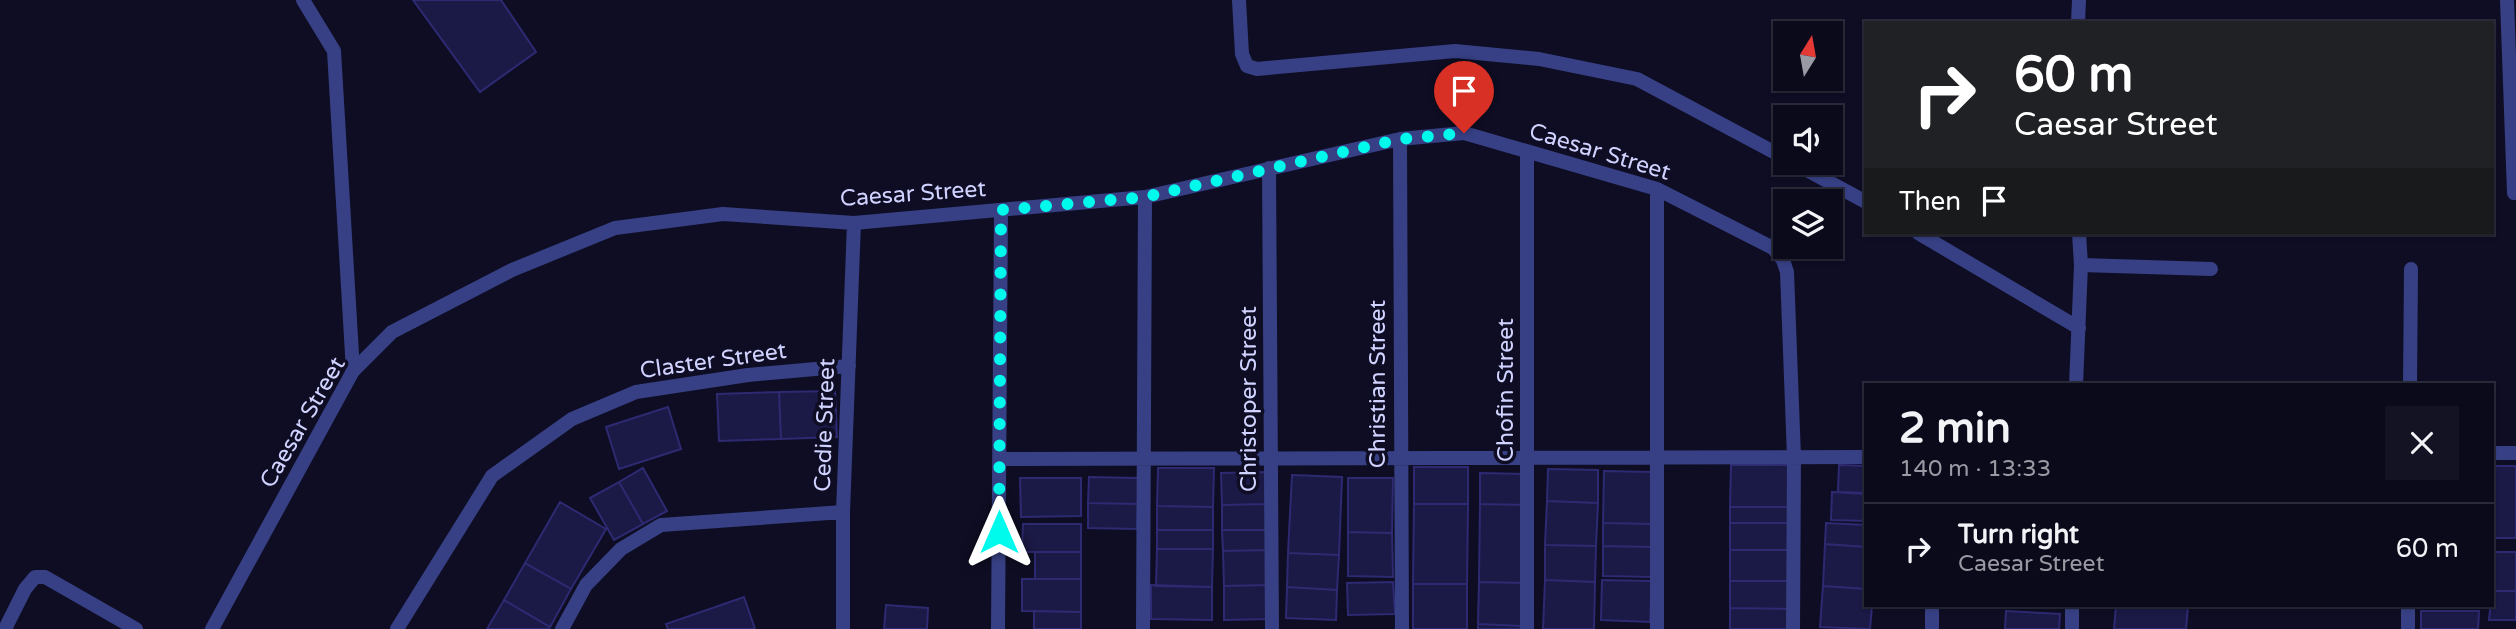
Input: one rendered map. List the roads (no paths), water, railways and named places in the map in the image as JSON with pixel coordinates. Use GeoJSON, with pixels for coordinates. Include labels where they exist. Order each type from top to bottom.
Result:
{"type":"FeatureCollection","features":[{"type":"Feature","properties":{"kind":"street"},"geometry":{"type":"LineString","coordinates":[[303,0],[334,51],[353,371]]}},
{"type":"Feature","properties":{"kind":"street"},"geometry":{"type":"LineString","coordinates":[[1238,0],[1242,54],[1247,66],[1257,69],[1455,51],[1539,59],[1637,79],[1773,152]]}},
{"type":"Feature","properties":{"kind":"street"},"geometry":{"type":"LineString","coordinates":[[2078,21],[2079,0]]}},
{"type":"Feature","properties":{"kind":"street"},"geometry":{"type":"LineString","coordinates":[[2507,0],[2514,193]]}},
{"type":"Feature","properties":{"kind":"street","name":"Caesar Street"},"geometry":{"type":"LineString","coordinates":[[212,629],[353,371],[392,332],[512,270],[615,228],[723,214],[854,223],[1145,197],[1400,139],[1464,133],[1657,189],[1773,248],[1783,260],[1787,272],[1794,457],[1793,629]]}},
{"type":"Feature","properties":{"kind":"street","name":"Christian Street"},"geometry":{"type":"LineString","coordinates":[[1400,139],[1402,629]]}},
{"type":"Feature","properties":{"kind":"street","name":"Chofin Street"},"geometry":{"type":"LineString","coordinates":[[1527,152],[1527,629]]}},
{"type":"Feature","properties":{"kind":"street","name":"Christoper Street"},"geometry":{"type":"LineString","coordinates":[[1269,168],[1272,629]]}},
{"type":"Feature","properties":{"kind":"street"},"geometry":{"type":"LineString","coordinates":[[1816,175],[1864,201]]}},
{"type":"Feature","properties":{"kind":"street"},"geometry":{"type":"LineString","coordinates":[[1657,189],[1657,629]]}},
{"type":"Feature","properties":{"kind":"street"},"geometry":{"type":"LineString","coordinates":[[1143,629],[1145,197]]}},
{"type":"Feature","properties":{"kind":"street"},"geometry":{"type":"LineString","coordinates":[[998,629],[1001,210]]}},
{"type":"Feature","properties":{"kind":"street","name":"Cedie Street"},"geometry":{"type":"LineString","coordinates":[[843,629],[843,512],[854,223]]}},
{"type":"Feature","properties":{"kind":"street"},"geometry":{"type":"LineString","coordinates":[[1921,235],[2079,328]]}},
{"type":"Feature","properties":{"kind":"street"},"geometry":{"type":"LineString","coordinates":[[2076,383],[2081,265],[2079,235]]}},
{"type":"Feature","properties":{"kind":"street"},"geometry":{"type":"LineString","coordinates":[[2081,265],[2211,269]]}},
{"type":"Feature","properties":{"kind":"street"},"geometry":{"type":"LineString","coordinates":[[2410,383],[2411,269]]}},
{"type":"Feature","properties":{"kind":"street","name":"Claster Street"},"geometry":{"type":"LineString","coordinates":[[397,629],[492,476],[572,419],[636,392],[747,375],[849,366]]}},
{"type":"Feature","properties":{"kind":"street"},"geometry":{"type":"LineString","coordinates":[[2494,453],[2516,453]]}},
{"type":"Feature","properties":{"kind":"street"},"geometry":{"type":"LineString","coordinates":[[1000,460],[1864,457]]}},
{"type":"Feature","properties":{"kind":"street"},"geometry":{"type":"LineString","coordinates":[[562,629],[586,585],[621,549],[661,525],[843,512]]}},
{"type":"Feature","properties":{"kind":"street"},"geometry":{"type":"LineString","coordinates":[[5,629],[25,589],[35,577],[46,578],[136,629]]}},
{"type":"Feature","properties":{"kind":"street"},"geometry":{"type":"LineString","coordinates":[[1932,607],[1932,629]]}},
{"type":"Feature","properties":{"kind":"street"},"geometry":{"type":"LineString","coordinates":[[2072,607],[2072,629]]}},
{"type":"Feature","properties":{"kind":"street"},"geometry":{"type":"LineString","coordinates":[[2408,607],[2408,629]]}}]}
